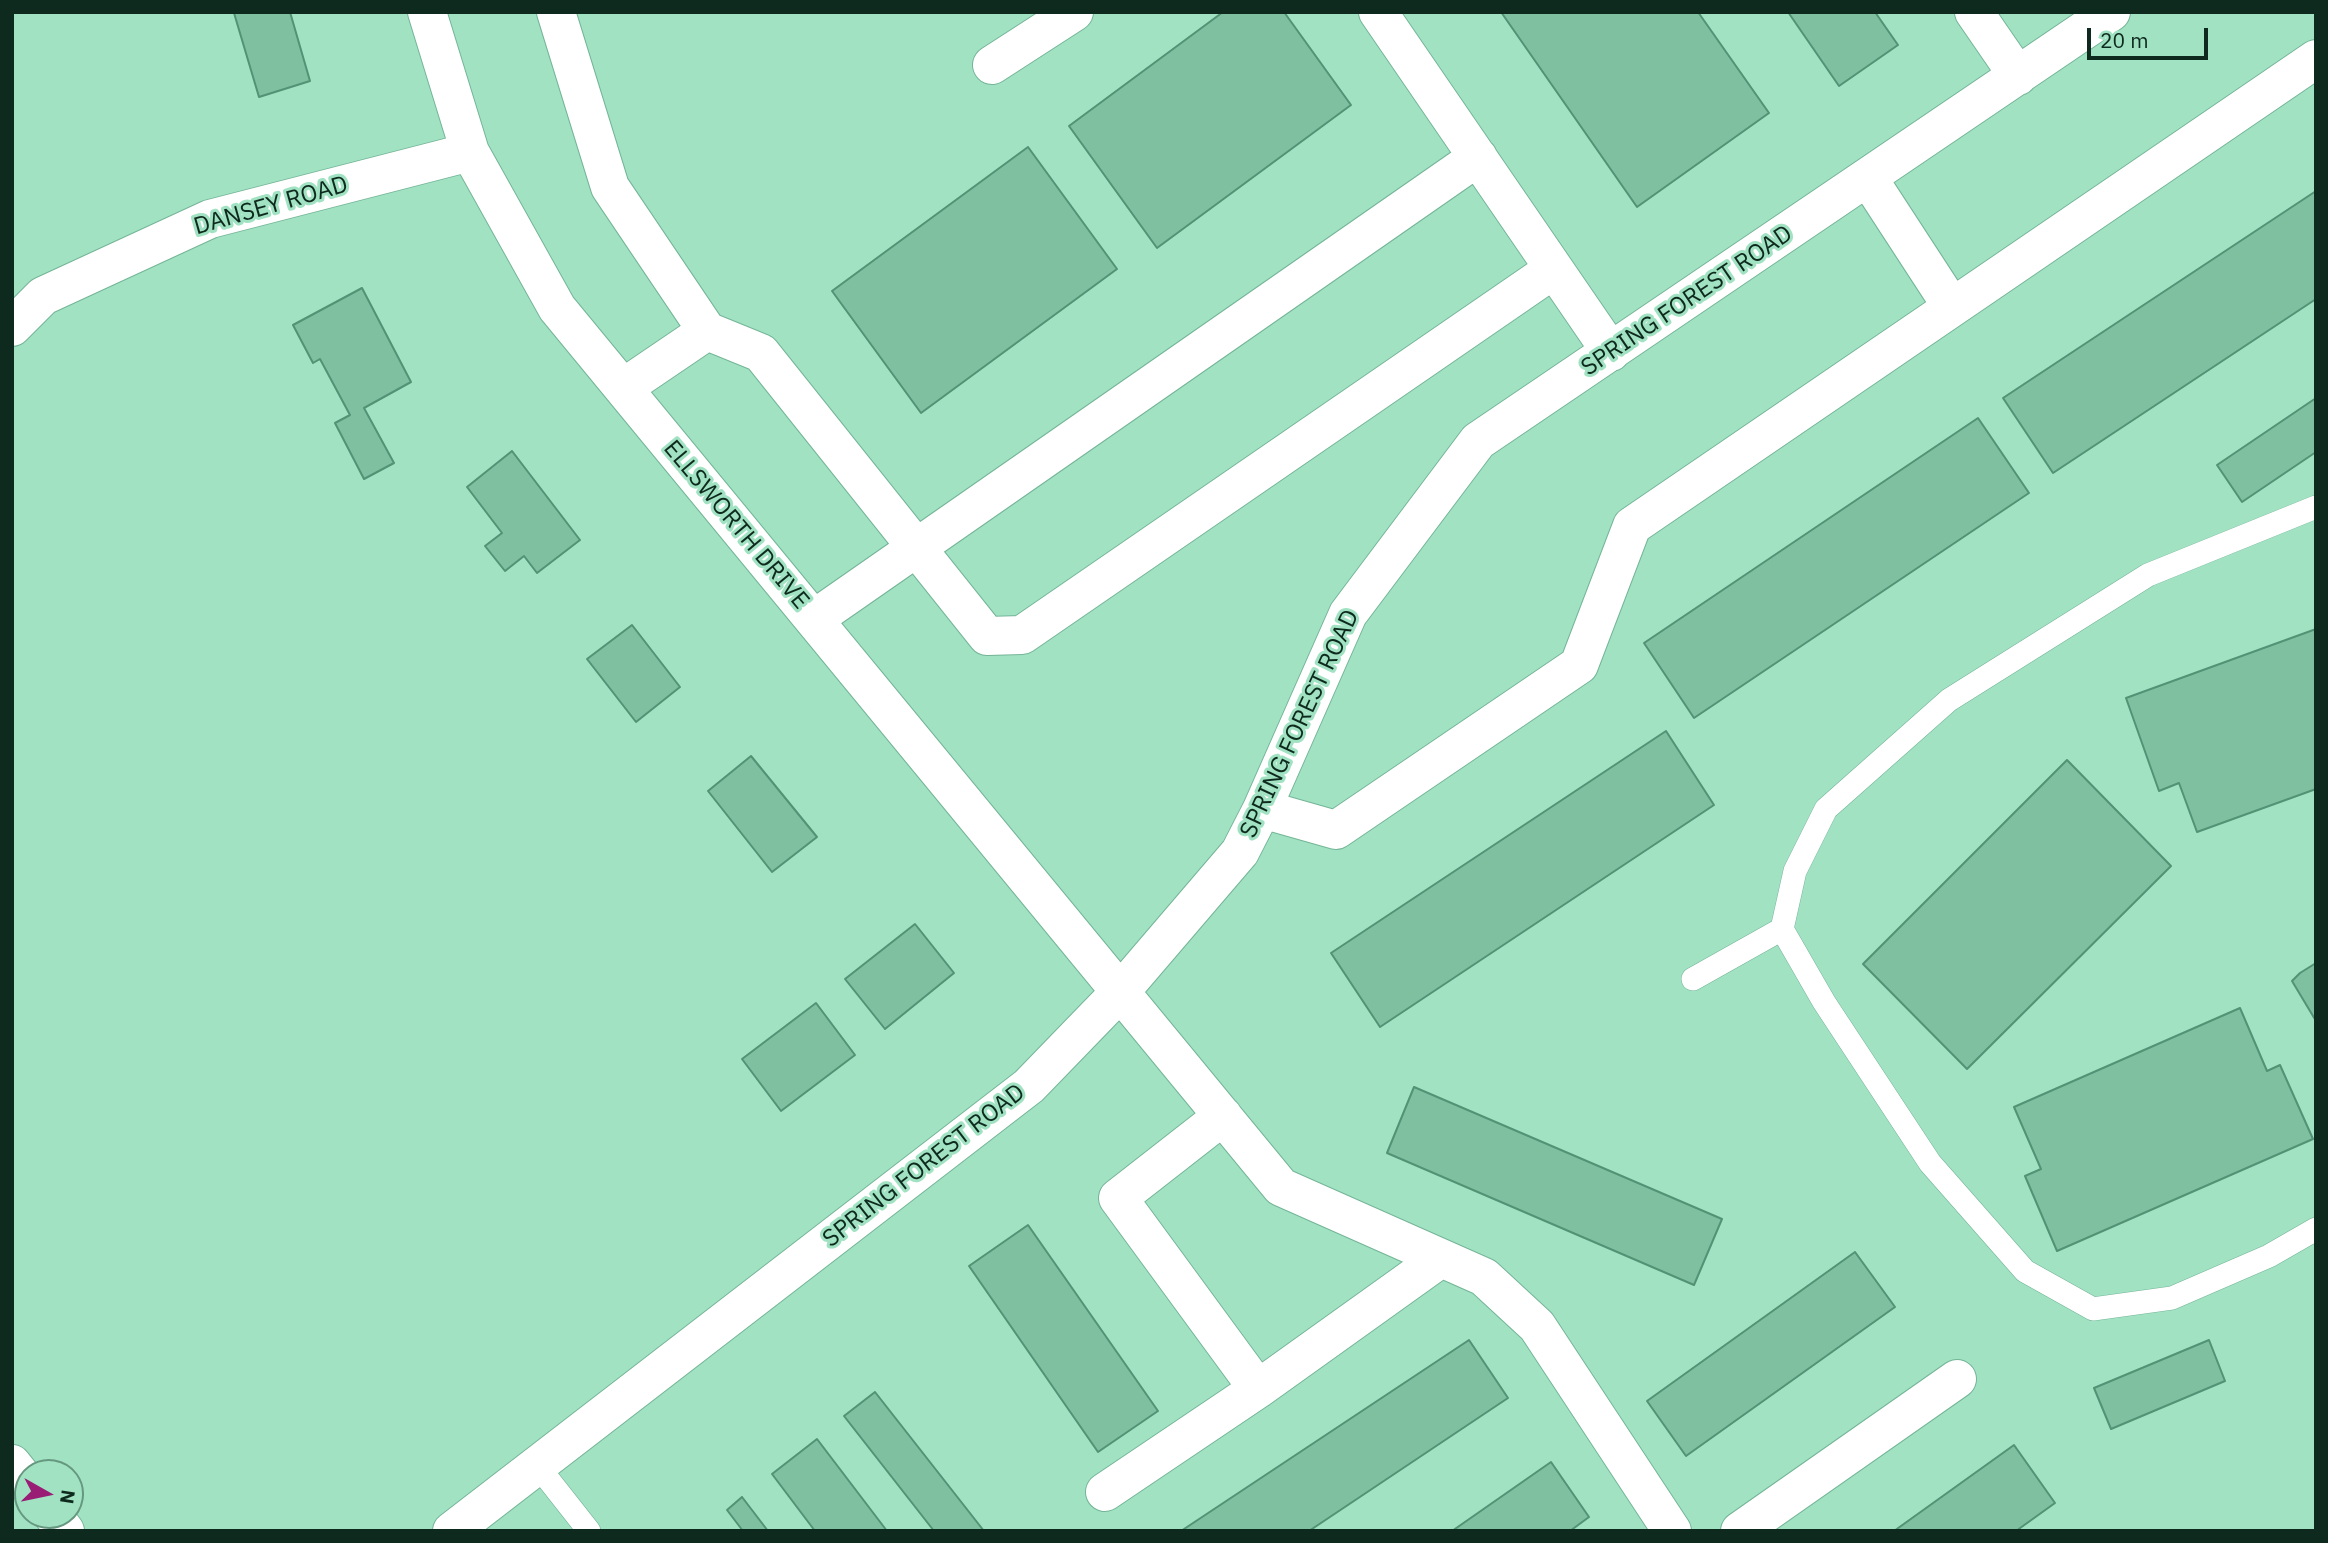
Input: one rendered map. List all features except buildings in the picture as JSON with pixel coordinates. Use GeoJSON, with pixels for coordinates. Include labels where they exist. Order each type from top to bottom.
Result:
{"type":"FeatureCollection","features":[{"type":"Feature","properties":{"kind":"street","name":"ELLSWORTH DRIVE"},"geometry":{"type":"LineString","coordinates":[[427,12],[470,152],[557,308],[1281,1187],[1484,1277],[1537,1326],[1672,1531]]}},
{"type":"Feature","properties":{"kind":"street"},"geometry":{"type":"LineString","coordinates":[[556,12],[610,187],[707,331],[761,353],[987,636],[1022,635],[1554,269]]}},
{"type":"Feature","properties":{"kind":"street"},"geometry":{"type":"LineString","coordinates":[[992,65],[1073,12]]}},
{"type":"Feature","properties":{"kind":"street"},"geometry":{"type":"LineString","coordinates":[[1378,12],[1611,352]]}},
{"type":"Feature","properties":{"kind":"street"},"geometry":{"type":"LineString","coordinates":[[1974,12],[2018,76]]}},
{"type":"Feature","properties":{"kind":"street","name":"SPRING FOREST ROAD"},"geometry":{"type":"LineString","coordinates":[[452,1531],[1029,1086],[1121,992],[1240,852],[1349,614],[1478,441],[2111,12]]}},
{"type":"Feature","properties":{"kind":"street"},"geometry":{"type":"LineString","coordinates":[[1262,809],[1336,830],[1578,665],[1632,526],[2316,59]]}},
{"type":"Feature","properties":{"kind":"street","name":"DANSEY ROAD"},"geometry":{"type":"LineString","coordinates":[[12,327],[43,296],[210,219],[470,152]]}},
{"type":"Feature","properties":{"kind":"street"},"geometry":{"type":"LineString","coordinates":[[814,619],[1478,157]]}},
{"type":"Feature","properties":{"kind":"street"},"geometry":{"type":"LineString","coordinates":[[1868,178],[1952,307]]}},
{"type":"Feature","properties":{"kind":"street"},"geometry":{"type":"LineString","coordinates":[[623,388],[707,331]]}},
{"type":"Feature","properties":{"kind":"street"},"geometry":{"type":"LineString","coordinates":[[1223,1115],[1118,1198],[1258,1389]]}},
{"type":"Feature","properties":{"kind":"street"},"geometry":{"type":"LineString","coordinates":[[1105,1492],[1258,1389],[1441,1258]]}},
{"type":"Feature","properties":{"kind":"street"},"geometry":{"type":"LineString","coordinates":[[1740,1531],[1957,1379]]}},
{"type":"Feature","properties":{"kind":"lane"},"geometry":{"type":"LineString","coordinates":[[2316,507],[2148,575],[1949,700],[1826,809],[1795,871],[1782,929],[1824,1002],[1930,1163],[2025,1271],[2093,1309],[2172,1298],[2269,1256],[2316,1229]]}},
{"type":"Feature","properties":{"kind":"lane"},"geometry":{"type":"LineString","coordinates":[[1693,979],[1782,929]]}},
{"type":"Feature","properties":{"kind":"lane"},"geometry":{"type":"LineString","coordinates":[[537,1465],[589,1531]]}}]}
